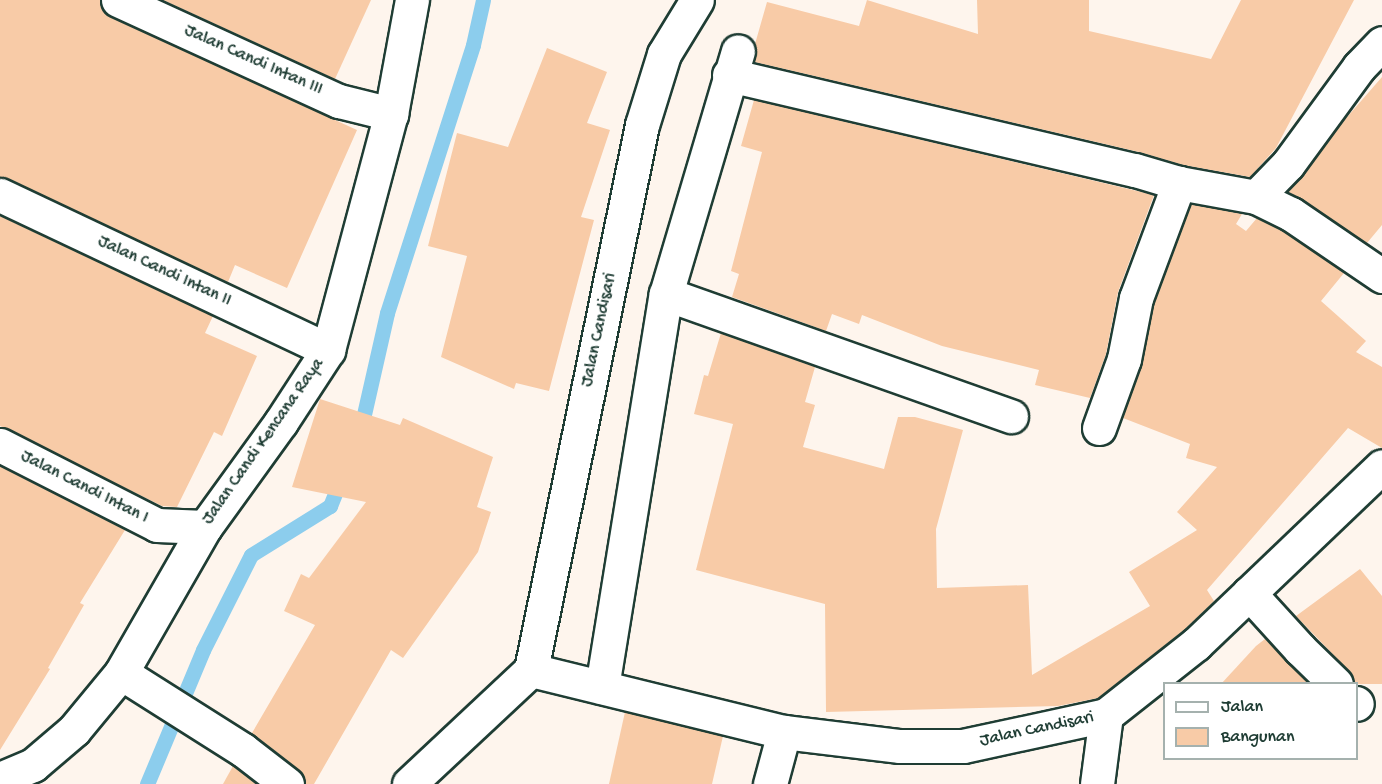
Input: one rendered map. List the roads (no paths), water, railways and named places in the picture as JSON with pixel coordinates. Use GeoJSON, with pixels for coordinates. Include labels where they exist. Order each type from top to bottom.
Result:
{"type":"FeatureCollection","features":[{"type":"Feature","properties":{"kind":"street","name":"Jalan Candi Intan III"},"geometry":{"type":"LineString","coordinates":[[118,0],[339,101],[391,114]]}},
{"type":"Feature","properties":{"kind":"street","name":"Jalan Candi Kencana Raya"},"geometry":{"type":"LineString","coordinates":[[0,779],[33,765],[74,730],[121,673],[205,527],[281,422],[328,350],[391,114],[412,0]]}},
{"type":"Feature","properties":{"kind":"street","name":"Jalan Candisari"},"geometry":{"type":"LineString","coordinates":[[697,0],[664,54],[642,125],[531,670],[784,732],[900,746],[963,746],[1106,715],[1196,644],[1382,466]]}},
{"type":"Feature","properties":{"kind":"street"},"geometry":{"type":"LineString","coordinates":[[1256,197],[1288,164],[1359,68],[1382,43]]}},
{"type":"Feature","properties":{"kind":"street"},"geometry":{"type":"LineString","coordinates":[[602,687],[666,294],[733,63],[1179,183],[1256,197],[1291,214],[1382,276]]}},
{"type":"Feature","properties":{"kind":"street"},"geometry":{"type":"LineString","coordinates":[[1099,428],[1124,359],[1136,298],[1179,183]]}},
{"type":"Feature","properties":{"kind":"street","name":"Jalan Candi Intan II"},"geometry":{"type":"LineString","coordinates":[[0,195],[328,350]]}},
{"type":"Feature","properties":{"kind":"street"},"geometry":{"type":"LineString","coordinates":[[666,294],[1011,416]]}},
{"type":"Feature","properties":{"kind":"street","name":"Jalan Candi Intan I"},"geometry":{"type":"LineString","coordinates":[[0,445],[157,525],[205,527]]}},
{"type":"Feature","properties":{"kind":"street"},"geometry":{"type":"LineString","coordinates":[[1249,593],[1300,650],[1334,682]]}},
{"type":"Feature","properties":{"kind":"street"},"geometry":{"type":"LineString","coordinates":[[409,784],[531,670]]}},
{"type":"Feature","properties":{"kind":"street"},"geometry":{"type":"LineString","coordinates":[[121,673],[155,697],[243,750],[287,784]]}},
{"type":"Feature","properties":{"kind":"street"},"geometry":{"type":"LineString","coordinates":[[1097,784],[1106,715]]}},
{"type":"Feature","properties":{"kind":"street"},"geometry":{"type":"LineString","coordinates":[[770,784],[784,732]]}},
{"type":"Feature","properties":{"kind":"waterway"},"geometry":{"type":"LineString","coordinates":[[360,432],[387,313],[473,45],[483,0]]}},
{"type":"Feature","properties":{"kind":"waterway"},"geometry":{"type":"LineString","coordinates":[[147,784],[203,650],[251,555],[330,506],[342,477]]}}]}
